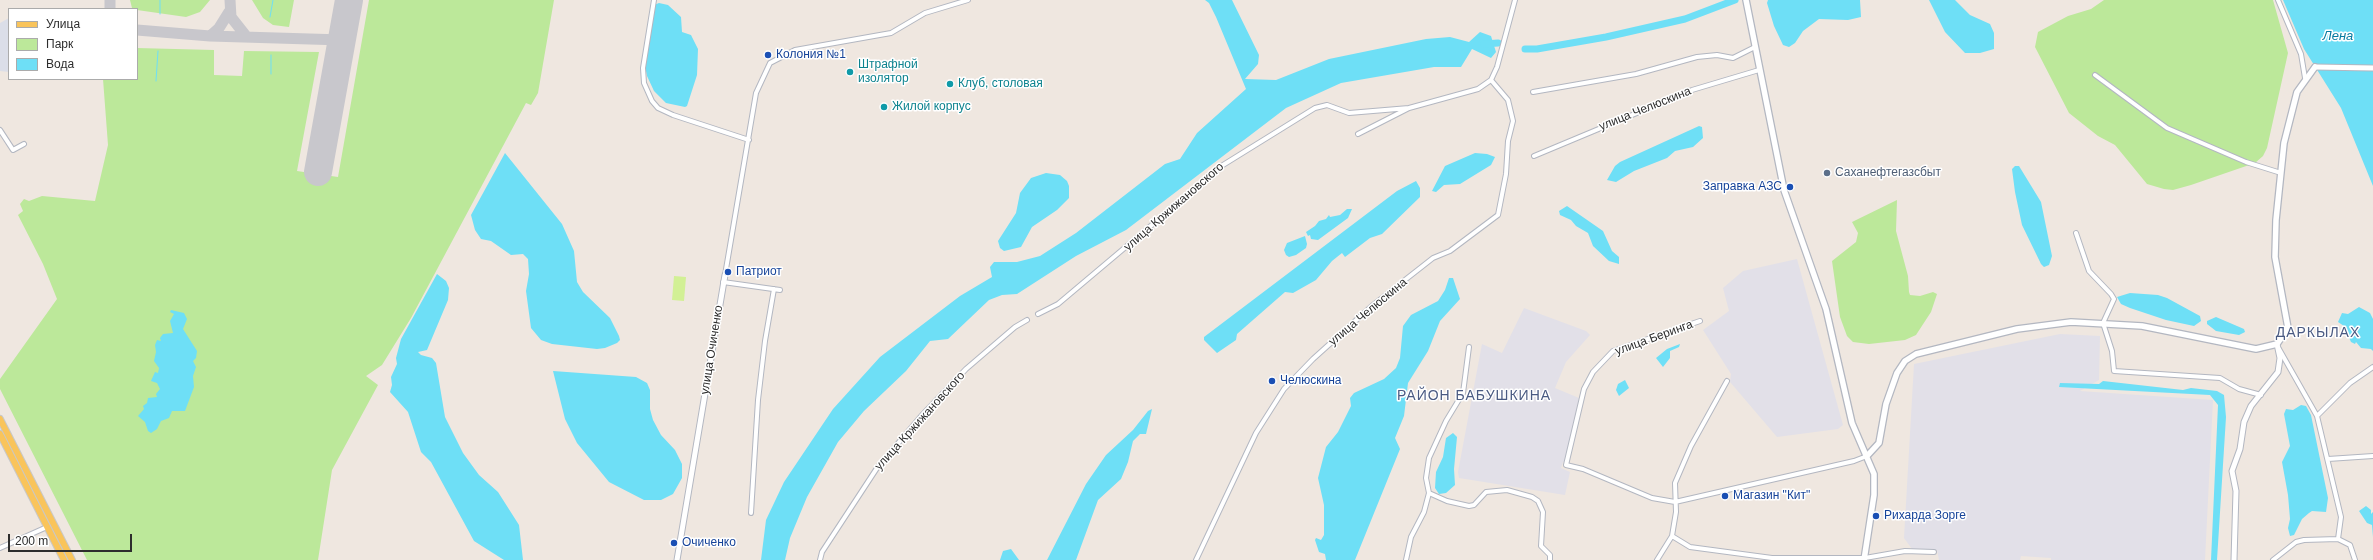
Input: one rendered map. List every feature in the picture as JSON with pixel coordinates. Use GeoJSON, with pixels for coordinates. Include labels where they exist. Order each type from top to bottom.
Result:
{"type":"FeatureCollection","features":[{"type":"Feature","properties":{"kind":"main road"},"geometry":{"type":"LineString","coordinates":[[1746,0],[1784,190],[1826,309],[1852,423],[1867,456],[1875,482],[1864,559]]}},
{"type":"Feature","properties":{"kind":"main road"},"geometry":{"type":"LineString","coordinates":[[1867,456],[1879,443],[1886,404],[1894,380],[1909,357],[2017,329],[2071,322],[2142,326],[2256,349],[2277,344],[2288,328],[2275,258],[2281,173],[2286,129],[2297,92],[2305,78],[2316,66]]}},
{"type":"Feature","properties":{"kind":"main road"},"geometry":{"type":"LineString","coordinates":[[0,419],[72,560]]}},
{"type":"Feature","properties":{"kind":"main road"},"geometry":{"type":"LineString","coordinates":[[0,434],[64,560]]}},
{"type":"Feature","properties":{"kind":"main road"},"geometry":{"type":"LineString","coordinates":[[47,527],[54,523]]}},
{"type":"Feature","properties":{"kind":"street"},"geometry":{"type":"LineString","coordinates":[[654,0],[643,68],[644,83],[652,101],[658,108],[673,115],[749,140]]}},
{"type":"Feature","properties":{"kind":"street","name":"улица Очиченко"},"geometry":{"type":"LineString","coordinates":[[677,560],[723,282],[758,88],[770,63],[795,50],[891,33],[925,13],[968,0]]}},
{"type":"Feature","properties":{"kind":"street"},"geometry":{"type":"LineString","coordinates":[[1491,80],[1497,67],[1515,0]]}},
{"type":"Feature","properties":{"kind":"street"},"geometry":{"type":"LineString","coordinates":[[2278,0],[2301,54],[2305,78]]}},
{"type":"Feature","properties":{"kind":"street"},"geometry":{"type":"LineString","coordinates":[[1533,92],[1636,74],[1697,57],[1717,55],[1733,58],[1755,46]]}},
{"type":"Feature","properties":{"kind":"street"},"geometry":{"type":"LineString","coordinates":[[2316,66],[2373,68]]}},
{"type":"Feature","properties":{"kind":"street","name":"улица Челюскина"},"geometry":{"type":"LineString","coordinates":[[1534,156],[1692,90],[1759,70]]}},
{"type":"Feature","properties":{"kind":"street"},"geometry":{"type":"LineString","coordinates":[[2096,75],[2167,128],[2246,162],[2281,173]]}},
{"type":"Feature","properties":{"kind":"street","name":"улица Кржижановского"},"geometry":{"type":"LineString","coordinates":[[1038,314],[1058,304],[1223,165],[1315,108],[1327,105],[1349,113],[1409,108],[1478,90],[1491,80]]}},
{"type":"Feature","properties":{"kind":"street","name":"улица Челюскина"},"geometry":{"type":"LineString","coordinates":[[1196,560],[1256,433],[1284,389],[1313,359],[1373,305],[1433,258],[1450,251],[1498,215],[1506,174],[1508,141],[1513,121],[1508,100],[1491,80]]}},
{"type":"Feature","properties":{"kind":"street","name":"улица Кржижановского"},"geometry":{"type":"LineString","coordinates":[[1358,134],[1409,108]]}},
{"type":"Feature","properties":{"kind":"street"},"geometry":{"type":"LineString","coordinates":[[0,130],[13,150],[24,144]]}},
{"type":"Feature","properties":{"kind":"street"},"geometry":{"type":"LineString","coordinates":[[2076,233],[2090,271],[2114,299],[2103,323],[2112,351],[2114,371],[2220,378],[2239,389],[2261,395]]}},
{"type":"Feature","properties":{"kind":"street"},"geometry":{"type":"LineString","coordinates":[[723,282],[780,290]]}},
{"type":"Feature","properties":{"kind":"street"},"geometry":{"type":"LineString","coordinates":[[751,513],[758,400],[764,341],[774,289]]}},
{"type":"Feature","properties":{"kind":"street","name":"улица Кржижановского"},"geometry":{"type":"LineString","coordinates":[[820,560],[822,552],[877,468],[923,414],[966,369],[1015,327],[1027,320]]}},
{"type":"Feature","properties":{"kind":"street","name":"улица Беринга"},"geometry":{"type":"LineString","coordinates":[[1675,502],[1652,498],[1583,469],[1566,465],[1584,389],[1593,372],[1613,351],[1700,321]]}},
{"type":"Feature","properties":{"kind":"street"},"geometry":{"type":"LineString","coordinates":[[2234,560],[2236,491],[2232,471],[2240,449],[2244,422],[2251,406],[2278,372],[2280,358],[2277,344]]}},
{"type":"Feature","properties":{"kind":"street"},"geometry":{"type":"LineString","coordinates":[[2277,344],[2317,416],[2328,459],[2328,471],[2341,517],[2338,539]]}},
{"type":"Feature","properties":{"kind":"street"},"geometry":{"type":"LineString","coordinates":[[1406,560],[1411,537],[1424,512],[1429,493],[1426,478],[1429,458],[1446,421],[1463,393],[1469,347]]}},
{"type":"Feature","properties":{"kind":"street"},"geometry":{"type":"LineString","coordinates":[[2317,416],[2350,383],[2373,367]]}},
{"type":"Feature","properties":{"kind":"street"},"geometry":{"type":"LineString","coordinates":[[1657,560],[1672,536],[1675,483],[1686,454],[1727,381]]}},
{"type":"Feature","properties":{"kind":"street"},"geometry":{"type":"LineString","coordinates":[[1675,502],[1854,461],[1867,456]]}},
{"type":"Feature","properties":{"kind":"street"},"geometry":{"type":"LineString","coordinates":[[2328,459],[2373,456]]}},
{"type":"Feature","properties":{"kind":"street"},"geometry":{"type":"LineString","coordinates":[[1429,493],[1447,501],[1469,506],[1474,505],[1483,494],[1490,492],[1507,490],[1532,496],[1541,506],[1543,512],[1541,546],[1550,555],[1550,560]]}},
{"type":"Feature","properties":{"kind":"street"},"geometry":{"type":"LineString","coordinates":[[0,548],[47,527]]}},
{"type":"Feature","properties":{"kind":"street"},"geometry":{"type":"LineString","coordinates":[[1672,536],[1690,547],[1754,556],[1864,559],[1905,551],[1934,552]]}},
{"type":"Feature","properties":{"kind":"street"},"geometry":{"type":"LineString","coordinates":[[2273,560],[2296,542],[2304,540],[2338,539],[2350,545],[2355,560]]}},
{"type":"Feature","properties":{"kind":"shaded area"},"geometry":{"type":"Polygon","coordinates":[[[8,19],[8,72],[0,71],[0,23],[8,19]]]}},
{"type":"Feature","properties":{"kind":"shaded area"},"geometry":{"type":"Polygon","coordinates":[[[1797,259],[1843,425],[1838,429],[1777,437],[1730,382],[1731,374],[1703,330],[1729,311],[1723,288],[1743,271],[1797,259]]]}},
{"type":"Feature","properties":{"kind":"shaded area"},"geometry":{"type":"Polygon","coordinates":[[[1524,308],[1586,331],[1590,335],[1566,362],[1555,388],[1579,398],[1565,462],[1563,462],[1561,468],[1570,472],[1565,495],[1459,478],[1458,472],[1482,344],[1502,353],[1524,308]]]}},
{"type":"Feature","properties":{"kind":"shaded area"},"geometry":{"type":"Polygon","coordinates":[[[2060,334],[2100,336],[2099,380],[2080,391],[2213,400],[2205,560],[2051,560],[2051,558],[2021,556],[2020,560],[1939,560],[1937,550],[1912,549],[1904,538],[1914,364],[2060,334]]]}},
{"type":"Feature","properties":{"kind":"green space"},"geometry":{"type":"Polygon","coordinates":[[[130,0],[210,0],[200,12],[186,17],[132,8],[130,0]]]}},
{"type":"Feature","properties":{"kind":"green space"},"geometry":{"type":"Polygon","coordinates":[[[252,0],[294,0],[289,27],[273,25],[263,18],[252,0]]]}},
{"type":"Feature","properties":{"kind":"green space"},"geometry":{"type":"Polygon","coordinates":[[[369,0],[554,0],[538,93],[531,105],[526,103],[411,318],[382,365],[366,376],[378,385],[332,470],[318,560],[87,560],[0,389],[0,379],[57,299],[43,264],[18,215],[23,211],[20,204],[24,199],[29,201],[42,196],[95,201],[108,145],[103,80],[138,80],[138,48],[214,50],[214,75],[242,76],[244,51],[319,52],[297,171],[338,177],[369,0]]]}},
{"type":"Feature","properties":{"kind":"green space"},"geometry":{"type":"Polygon","coordinates":[[[2104,0],[2273,0],[2288,53],[2267,148],[2263,156],[2255,163],[2191,185],[2173,190],[2164,189],[2147,184],[2115,145],[2098,136],[2069,113],[2035,47],[2038,32],[2068,16],[2091,9],[2104,0]]]}},
{"type":"Feature","properties":{"kind":"green space"},"geometry":{"type":"Polygon","coordinates":[[[1897,200],[1896,231],[1908,276],[1910,295],[1920,296],[1933,292],[1937,294],[1931,312],[1916,335],[1905,340],[1869,344],[1853,342],[1847,336],[1840,317],[1832,261],[1856,242],[1858,233],[1852,222],[1897,200]]]}},
{"type":"Feature","properties":{"kind":"green space"},"geometry":{"type":"Polygon","coordinates":[[[674,276],[686,277],[684,301],[672,300],[674,276]]]}},
{"type":"Feature","properties":{"kind":"water"},"geometry":{"type":"Polygon","coordinates":[[[1205,0],[1232,0],[1259,55],[1258,64],[1245,79],[1276,80],[1329,59],[1426,39],[1450,37],[1469,42],[1480,32],[1491,36],[1496,52],[1491,58],[1472,49],[1461,67],[1434,67],[1341,83],[1286,108],[1126,230],[1076,256],[1017,294],[1002,295],[989,300],[948,339],[930,341],[906,371],[864,411],[838,442],[807,497],[790,538],[785,560],[761,560],[766,520],[784,482],[833,409],[880,357],[960,296],[992,277],[990,267],[994,262],[1017,262],[1040,256],[1076,233],[1165,164],[1180,159],[1197,133],[1246,89],[1216,17],[1209,3],[1205,0]]]}},
{"type":"Feature","properties":{"kind":"water"},"geometry":{"type":"Polygon","coordinates":[[[1768,0],[1860,0],[1861,17],[1848,20],[1819,19],[1803,31],[1795,43],[1789,47],[1783,45],[1774,26],[1767,3],[1768,0]]]}},
{"type":"Feature","properties":{"kind":"water"},"geometry":{"type":"Polygon","coordinates":[[[1929,0],[1955,0],[1970,15],[1990,24],[1994,33],[1994,49],[1980,53],[1965,53],[1945,32],[1929,0]]]}},
{"type":"Feature","properties":{"kind":"water","name":"Лена"},"geometry":{"type":"Polygon","coordinates":[[[2283,0],[2373,0],[2373,186],[2341,108],[2304,49],[2283,0]]]}},
{"type":"Feature","properties":{"kind":"water"},"geometry":{"type":"Polygon","coordinates":[[[659,3],[668,5],[681,17],[682,32],[691,35],[698,49],[697,75],[687,106],[685,107],[666,103],[654,91],[647,76],[645,66],[654,5],[659,3]]]}},
{"type":"Feature","properties":{"kind":"water"},"geometry":{"type":"Polygon","coordinates":[[[1699,126],[1702,127],[1703,138],[1693,147],[1675,151],[1667,158],[1634,171],[1616,182],[1607,180],[1615,166],[1620,162],[1699,126]]]}},
{"type":"Feature","properties":{"kind":"water"},"geometry":{"type":"Polygon","coordinates":[[[505,153],[562,224],[574,251],[577,282],[583,292],[610,318],[619,336],[620,340],[617,343],[605,348],[597,349],[552,344],[541,340],[531,328],[526,291],[529,274],[528,259],[523,254],[511,255],[491,241],[481,239],[475,230],[471,215],[505,153]]]}},
{"type":"Feature","properties":{"kind":"water"},"geometry":{"type":"Polygon","coordinates":[[[1475,153],[1487,154],[1495,157],[1491,165],[1460,184],[1444,185],[1436,192],[1432,191],[1445,166],[1475,153]]]}},
{"type":"Feature","properties":{"kind":"water"},"geometry":{"type":"Polygon","coordinates":[[[2015,166],[2019,166],[2041,202],[2052,256],[2049,265],[2044,267],[2041,264],[2022,225],[2012,169],[2015,166]]]}},
{"type":"Feature","properties":{"kind":"water"},"geometry":{"type":"Polygon","coordinates":[[[1046,173],[1060,175],[1067,181],[1069,186],[1069,198],[1057,210],[1032,227],[1021,247],[1004,251],[1000,248],[998,241],[1016,213],[1020,193],[1031,178],[1046,173]]]}},
{"type":"Feature","properties":{"kind":"water"},"geometry":{"type":"Polygon","coordinates":[[[1416,181],[1420,188],[1420,197],[1382,234],[1370,238],[1345,257],[1342,253],[1332,261],[1316,280],[1293,293],[1285,292],[1237,334],[1236,340],[1217,353],[1204,340],[1204,337],[1397,191],[1416,181]]]}},
{"type":"Feature","properties":{"kind":"water"},"geometry":{"type":"Polygon","coordinates":[[[1567,206],[1603,231],[1612,251],[1619,257],[1619,264],[1609,261],[1593,246],[1588,233],[1576,226],[1571,220],[1560,215],[1559,211],[1567,206]]]}},
{"type":"Feature","properties":{"kind":"water"},"geometry":{"type":"Polygon","coordinates":[[[1347,209],[1352,209],[1348,218],[1318,240],[1311,239],[1310,235],[1308,236],[1306,232],[1315,226],[1319,221],[1326,219],[1329,215],[1330,217],[1340,215],[1347,209]]]}},
{"type":"Feature","properties":{"kind":"water"},"geometry":{"type":"Polygon","coordinates":[[[1305,236],[1307,244],[1306,248],[1296,255],[1289,257],[1286,255],[1284,250],[1287,243],[1305,236]]]}},
{"type":"Feature","properties":{"kind":"water"},"geometry":{"type":"Polygon","coordinates":[[[437,274],[446,281],[449,288],[448,300],[427,350],[418,352],[421,355],[432,358],[436,363],[445,417],[463,453],[479,475],[498,492],[519,525],[523,560],[504,560],[474,541],[431,462],[421,452],[408,412],[390,392],[392,385],[391,377],[397,364],[396,358],[401,339],[437,274]]]}},
{"type":"Feature","properties":{"kind":"water"},"geometry":{"type":"Polygon","coordinates":[[[1449,278],[1453,278],[1460,299],[1440,321],[1428,351],[1408,383],[1404,416],[1395,438],[1400,449],[1355,560],[1326,560],[1325,554],[1319,552],[1315,540],[1316,538],[1321,540],[1324,535],[1324,505],[1318,478],[1326,447],[1338,432],[1351,406],[1350,398],[1354,393],[1384,379],[1396,368],[1400,358],[1403,326],[1411,315],[1438,301],[1445,290],[1449,278]]]}},
{"type":"Feature","properties":{"kind":"water"},"geometry":{"type":"Polygon","coordinates":[[[2130,293],[2158,295],[2167,298],[2200,316],[2201,321],[2194,326],[2166,320],[2121,304],[2117,297],[2130,293]]]}},
{"type":"Feature","properties":{"kind":"water"},"geometry":{"type":"Polygon","coordinates":[[[2359,307],[2370,313],[2373,319],[2373,351],[2371,349],[2361,348],[2356,342],[2355,344],[2351,342],[2344,326],[2338,322],[2342,313],[2348,314],[2359,307]]]}},
{"type":"Feature","properties":{"kind":"water"},"geometry":{"type":"Polygon","coordinates":[[[171,310],[184,313],[187,319],[183,329],[197,351],[196,358],[193,361],[196,367],[193,376],[194,387],[185,411],[172,411],[169,418],[161,421],[157,429],[151,433],[148,431],[145,422],[138,416],[144,409],[143,406],[147,403],[148,398],[157,397],[156,394],[160,389],[157,383],[151,381],[155,372],[158,373],[159,368],[154,361],[156,352],[155,345],[157,340],[161,341],[160,338],[163,334],[173,333],[170,321],[174,314],[170,312],[171,310]]]}},
{"type":"Feature","properties":{"kind":"water"},"geometry":{"type":"Polygon","coordinates":[[[2216,317],[2244,329],[2245,332],[2239,335],[2216,331],[2207,324],[2207,321],[2216,317]]]}},
{"type":"Feature","properties":{"kind":"water"},"geometry":{"type":"Polygon","coordinates":[[[1680,344],[1679,347],[1670,351],[1670,358],[1663,367],[1656,358],[1667,349],[1680,344]]]}},
{"type":"Feature","properties":{"kind":"water"},"geometry":{"type":"Polygon","coordinates":[[[553,371],[636,377],[647,383],[650,390],[650,409],[653,420],[661,435],[675,450],[682,464],[682,478],[673,494],[661,500],[644,500],[609,482],[577,443],[565,419],[553,371]]]}},
{"type":"Feature","properties":{"kind":"water"},"geometry":{"type":"Polygon","coordinates":[[[1625,380],[1629,388],[1619,396],[1616,390],[1618,384],[1625,380]]]}},
{"type":"Feature","properties":{"kind":"water"},"geometry":{"type":"Polygon","coordinates":[[[2103,381],[2183,390],[2191,388],[2217,391],[2224,395],[2226,417],[2217,560],[2211,560],[2218,405],[2210,395],[2059,387],[2060,383],[2099,384],[2103,381]]]}},
{"type":"Feature","properties":{"kind":"water"},"geometry":{"type":"Polygon","coordinates":[[[2301,405],[2306,406],[2311,415],[2328,498],[2326,512],[2312,511],[2309,513],[2302,519],[2294,535],[2290,536],[2288,528],[2290,519],[2288,495],[2282,462],[2290,446],[2284,414],[2286,409],[2293,410],[2301,405]]]}},
{"type":"Feature","properties":{"kind":"water"},"geometry":{"type":"Polygon","coordinates":[[[1152,409],[1146,434],[1140,434],[1133,441],[1128,462],[1121,479],[1098,500],[1076,560],[1047,560],[1086,484],[1106,455],[1133,430],[1148,411],[1152,409]]]}},
{"type":"Feature","properties":{"kind":"water"},"geometry":{"type":"Polygon","coordinates":[[[1453,433],[1457,437],[1454,469],[1455,485],[1446,493],[1439,494],[1435,488],[1436,472],[1443,457],[1446,438],[1453,433]]]}},
{"type":"Feature","properties":{"kind":"water"},"geometry":{"type":"Polygon","coordinates":[[[2366,506],[2371,510],[2371,514],[2373,512],[2373,537],[2372,525],[2367,523],[2359,511],[2366,506]]]}},
{"type":"Feature","properties":{"kind":"water"},"geometry":{"type":"Polygon","coordinates":[[[1011,549],[1019,560],[1000,560],[1003,551],[1011,549]]]}},
{"type":"Feature","properties":{"kind":"waterway"},"geometry":{"type":"LineString","coordinates":[[160,0],[160,14]]}},
{"type":"Feature","properties":{"kind":"waterway"},"geometry":{"type":"LineString","coordinates":[[270,17],[273,0]]}},
{"type":"Feature","properties":{"kind":"waterway"},"geometry":{"type":"LineString","coordinates":[[1525,49],[1537,49],[1606,37],[1685,19],[1735,0]]}},
{"type":"Feature","properties":{"kind":"waterway"},"geometry":{"type":"LineString","coordinates":[[1484,44],[1498,43]]}},
{"type":"Feature","properties":{"kind":"waterway"},"geometry":{"type":"LineString","coordinates":[[156,81],[158,51]]}},
{"type":"Feature","properties":{"kind":"waterway"},"geometry":{"type":"LineString","coordinates":[[271,55],[271,74]]}},
{"type":"Feature","properties":{"kind":"taxiway"},"geometry":{"type":"LineString","coordinates":[[110,0],[110,8]]}},
{"type":"Feature","properties":{"kind":"taxiway"},"geometry":{"type":"LineString","coordinates":[[230,0],[231,17],[246,36]]}},
{"type":"Feature","properties":{"kind":"taxiway"},"geometry":{"type":"LineString","coordinates":[[210,36],[219,28],[229,12]]}},
{"type":"Feature","properties":{"kind":"taxiway"},"geometry":{"type":"LineString","coordinates":[[138,30],[210,36],[343,40]]}},
{"type":"Feature","properties":{"kind":"runway"},"geometry":{"type":"LineString","coordinates":[[318,172],[349,0]]}},
{"type":"Feature","properties":{"kind":"place","name":"Колония №1"},"geometry":{"type":"Point","coordinates":[768,55]}},
{"type":"Feature","properties":{"kind":"place","name":"Штрафной изолятор"},"geometry":{"type":"Point","coordinates":[850,72]}},
{"type":"Feature","properties":{"kind":"place","name":"Клуб, столовая"},"geometry":{"type":"Point","coordinates":[950,84]}},
{"type":"Feature","properties":{"kind":"place","name":"Жилой корпус"},"geometry":{"type":"Point","coordinates":[884,107]}},
{"type":"Feature","properties":{"kind":"place","name":"Саханефтегазсбыт"},"geometry":{"type":"Point","coordinates":[1827,173]}},
{"type":"Feature","properties":{"kind":"place","name":"Заправка АЗС"},"geometry":{"type":"Point","coordinates":[1790,187]}},
{"type":"Feature","properties":{"kind":"place","name":"Патриот"},"geometry":{"type":"Point","coordinates":[728,272]}},
{"type":"Feature","properties":{"kind":"place","name":"Челюскина"},"geometry":{"type":"Point","coordinates":[1272,381]}},
{"type":"Feature","properties":{"kind":"place","name":"Магазин \"Кит\""},"geometry":{"type":"Point","coordinates":[1725,496]}},
{"type":"Feature","properties":{"kind":"place","name":"Рихарда Зорге"},"geometry":{"type":"Point","coordinates":[1876,516]}},
{"type":"Feature","properties":{"kind":"place","name":"Очиченко"},"geometry":{"type":"Point","coordinates":[674,543]}},
{"type":"Feature","properties":{"kind":"district","name":"ДАРКЫЛАХ"},"geometry":{"type":"Point","coordinates":[2318,333]}},
{"type":"Feature","properties":{"kind":"district","name":"РАЙОН БАБУШКИНА"},"geometry":{"type":"Point","coordinates":[1474,396]}}]}
